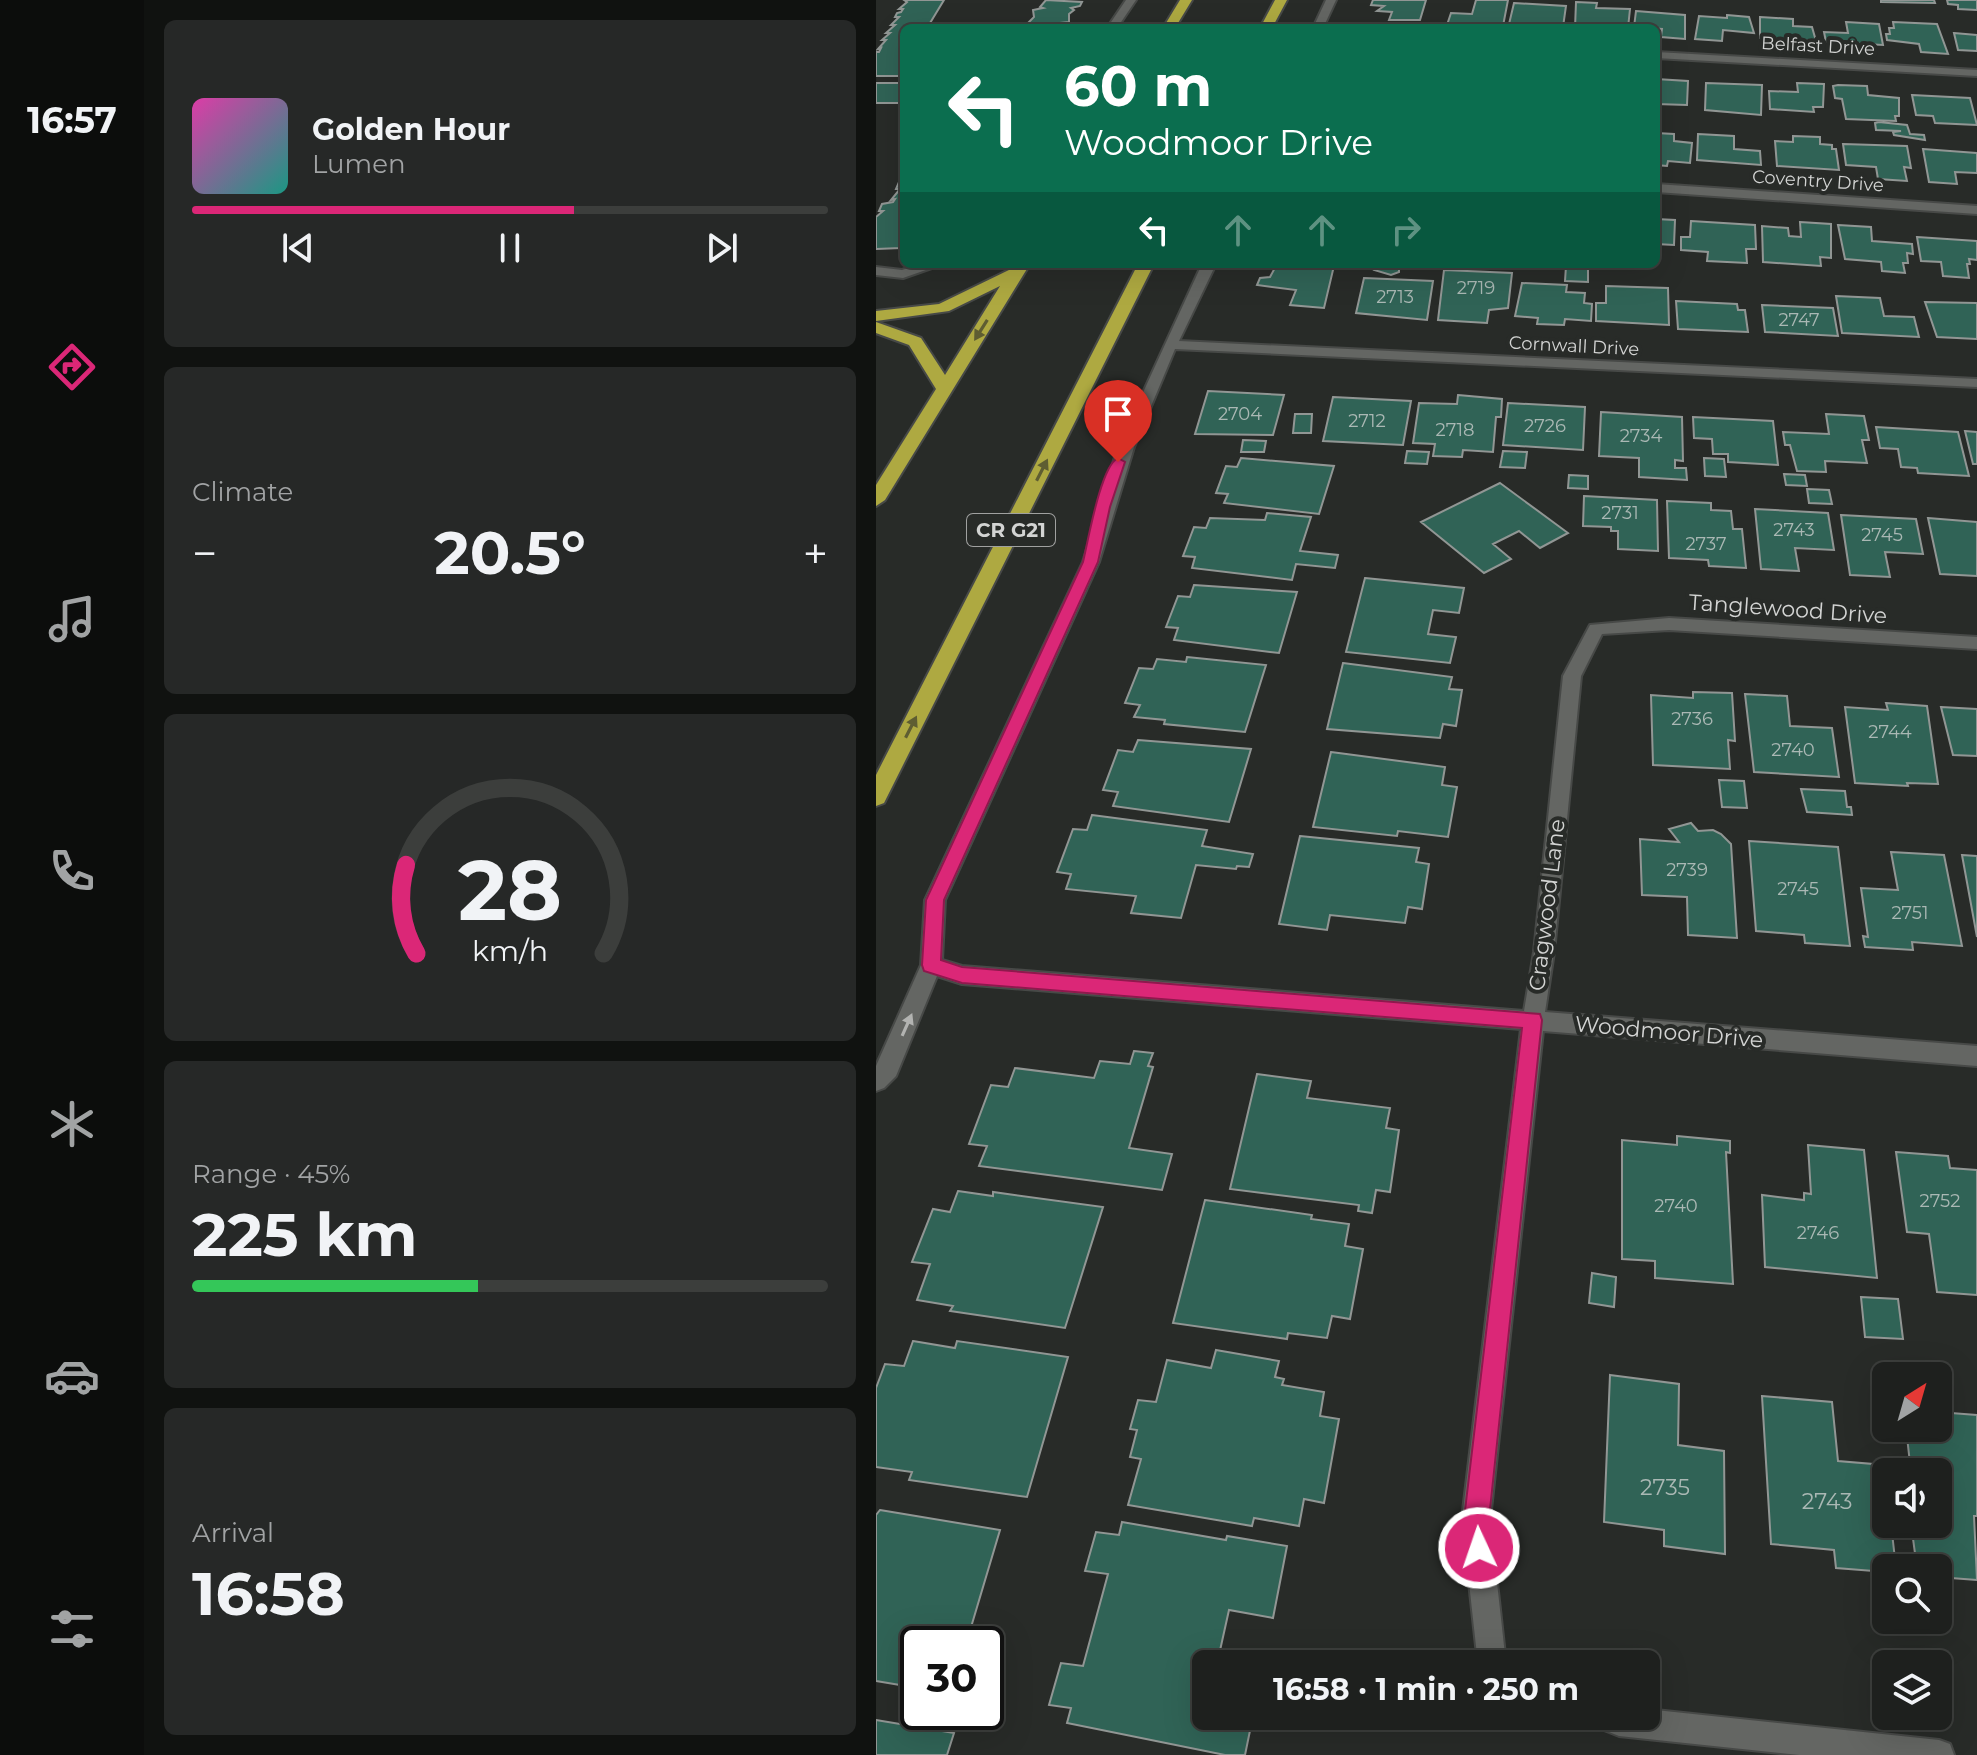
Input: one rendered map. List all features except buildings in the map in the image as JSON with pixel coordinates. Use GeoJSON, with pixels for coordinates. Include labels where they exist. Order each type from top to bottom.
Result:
{"type":"FeatureCollection","features":[{"type":"Feature","properties":{"kind":"highway"},"geometry":{"type":"LineString","coordinates":[[1171,24],[1186,0]]}},
{"type":"Feature","properties":{"kind":"highway"},"geometry":{"type":"LineString","coordinates":[[1268,24],[1281,0]]}},
{"type":"Feature","properties":{"kind":"highway"},"geometry":{"type":"LineString","coordinates":[[876,316],[943,308],[1019,268]]}},
{"type":"Feature","properties":{"kind":"highway"},"geometry":{"type":"LineString","coordinates":[[876,500],[1019,268]]}},
{"type":"Feature","properties":{"kind":"highway","name":"CR G21"},"geometry":{"type":"LineString","coordinates":[[876,797],[1144,268]]}},
{"type":"Feature","properties":{"kind":"highway"},"geometry":{"type":"LineString","coordinates":[[876,327],[915,342],[945,389]]}},
{"type":"Feature","properties":{"kind":"street"},"geometry":{"type":"LineString","coordinates":[[1115,24],[1131,0]]}},
{"type":"Feature","properties":{"kind":"street"},"geometry":{"type":"LineString","coordinates":[[1320,24],[1331,0]]}},
{"type":"Feature","properties":{"kind":"street","name":"Belfast Drive"},"geometry":{"type":"LineString","coordinates":[[1660,55],[1977,73]]}},
{"type":"Feature","properties":{"kind":"street","name":"Coventry Drive"},"geometry":{"type":"LineString","coordinates":[[1660,188],[1977,210]]}},
{"type":"Feature","properties":{"kind":"street"},"geometry":{"type":"LineString","coordinates":[[876,271],[903,274],[923,268]]}},
{"type":"Feature","properties":{"kind":"street"},"geometry":{"type":"LineString","coordinates":[[876,1081],[888,1069],[931,965],[935,900],[1091,562],[1103,507],[1118,462],[1207,268]]}},
{"type":"Feature","properties":{"kind":"street","name":"Cornwall Drive"},"geometry":{"type":"LineString","coordinates":[[1170,345],[1977,383]]}},
{"type":"Feature","properties":{"kind":"street","name":"Tanglewood Drive"},"geometry":{"type":"LineString","coordinates":[[1596,629],[1669,624],[1977,643]]}},
{"type":"Feature","properties":{"kind":"street","name":"Cragwood Lane"},"geometry":{"type":"LineString","coordinates":[[1490,1650],[1476,1519],[1533,1020],[1544,952],[1572,676],[1596,629]]}},
{"type":"Feature","properties":{"kind":"street","name":"Woodmoor Drive"},"geometry":{"type":"LineString","coordinates":[[931,965],[962,975],[1977,1056]]}},
{"type":"Feature","properties":{"kind":"street"},"geometry":{"type":"LineString","coordinates":[[1660,1725],[1939,1755]]}},
{"type":"Feature","properties":{"kind":"route"},"geometry":{"type":"LineString","coordinates":[[1118,462],[1103,507],[1091,562],[935,900],[931,965],[962,975],[1533,1020],[1476,1519],[1479,1548]]}}]}
